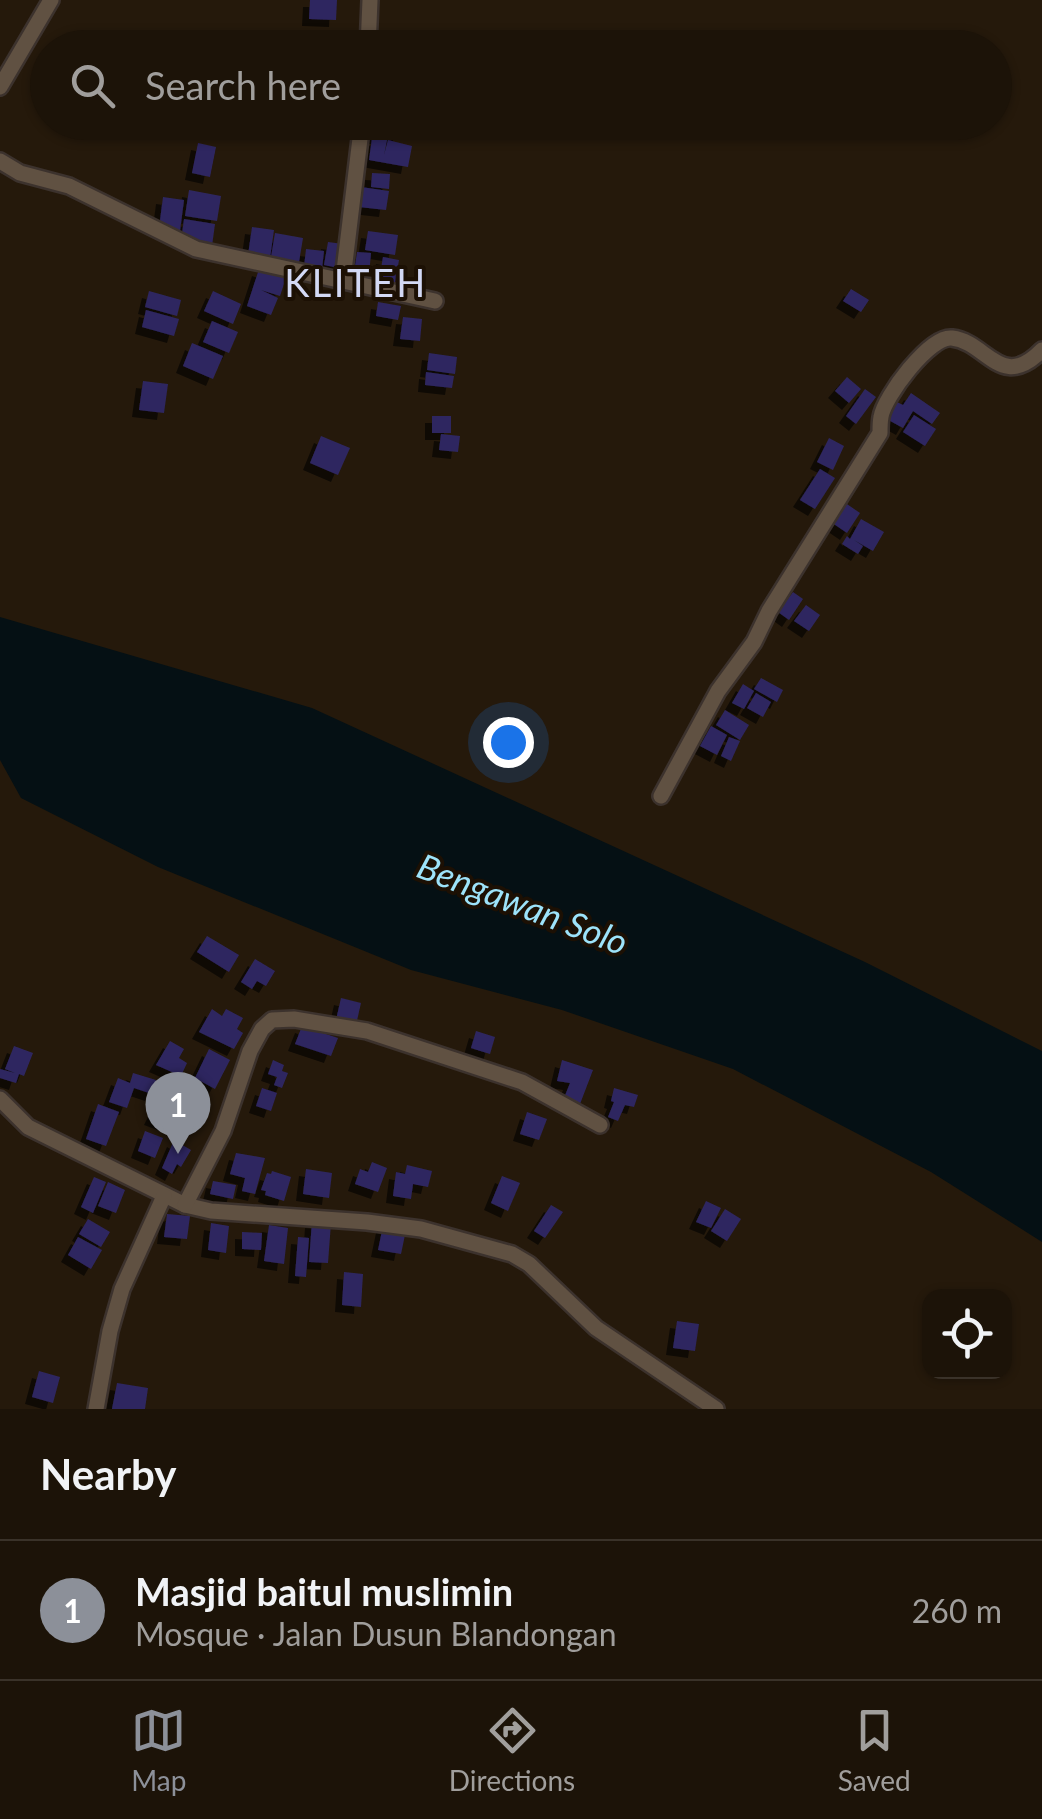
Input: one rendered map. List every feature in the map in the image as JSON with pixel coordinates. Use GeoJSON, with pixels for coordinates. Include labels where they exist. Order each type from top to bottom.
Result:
{"type":"FeatureCollection","features":[{"type":"Feature","properties":{"kind":"street"},"geometry":{"type":"LineString","coordinates":[[33,30],[51,0]]}},
{"type":"Feature","properties":{"kind":"street"},"geometry":{"type":"LineString","coordinates":[[369,30],[370,0]]}},
{"type":"Feature","properties":{"kind":"street"},"geometry":{"type":"LineString","coordinates":[[0,87],[30,36]]}},
{"type":"Feature","properties":{"kind":"street"},"geometry":{"type":"LineString","coordinates":[[344,280],[360,140]]}},
{"type":"Feature","properties":{"kind":"street"},"geometry":{"type":"LineString","coordinates":[[0,161],[20,173],[69,186],[196,248],[435,301]]}},
{"type":"Feature","properties":{"kind":"street"},"geometry":{"type":"LineString","coordinates":[[661,796],[718,692],[754,642],[769,611],[880,433],[882,412],[911,367],[937,340],[948,337],[958,338],[989,358],[1011,366],[1025,365],[1042,350]]}},
{"type":"Feature","properties":{"kind":"street"},"geometry":{"type":"LineString","coordinates":[[185,1205],[222,1131],[250,1052],[262,1029],[272,1020],[294,1019],[367,1030],[522,1082],[600,1126]]}},
{"type":"Feature","properties":{"kind":"street"},"geometry":{"type":"LineString","coordinates":[[0,1100],[28,1127],[185,1205],[211,1211],[421,1229],[512,1254],[530,1264],[596,1328],[716,1409]]}},
{"type":"Feature","properties":{"kind":"street"},"geometry":{"type":"LineString","coordinates":[[96,1409],[122,1289],[164,1196]]}},
{"type":"Feature","properties":{"kind":"water","name":"Bengawan Solo"},"geometry":{"type":"Polygon","coordinates":[[[0,617],[312,708],[865,962],[1042,1051],[1042,1242],[931,1172],[733,1069],[562,1010],[411,970],[158,867],[21,798],[0,760],[0,617]]]}},
{"type":"Feature","properties":{"kind":"building"},"geometry":{"type":"Polygon","coordinates":[[[310,0],[337,0],[336,20],[309,19],[310,0]]]}},
{"type":"Feature","properties":{"kind":"building"},"geometry":{"type":"Polygon","coordinates":[[[372,140],[387,140],[384,155],[388,140],[412,146],[408,167],[369,160],[372,140]]]}},
{"type":"Feature","properties":{"kind":"building"},"geometry":{"type":"Polygon","coordinates":[[[198,143],[216,147],[210,177],[192,173],[198,143]]]}},
{"type":"Feature","properties":{"kind":"building"},"geometry":{"type":"Polygon","coordinates":[[[372,173],[390,174],[389,189],[371,187],[372,173]]]}},
{"type":"Feature","properties":{"kind":"building"},"geometry":{"type":"Polygon","coordinates":[[[361,187],[389,191],[386,210],[359,207],[361,187]]]}},
{"type":"Feature","properties":{"kind":"building"},"geometry":{"type":"Polygon","coordinates":[[[189,190],[221,196],[217,221],[185,216],[189,190]]]}},
{"type":"Feature","properties":{"kind":"building"},"geometry":{"type":"Polygon","coordinates":[[[163,197],[184,200],[180,231],[159,228],[163,197]]]}},
{"type":"Feature","properties":{"kind":"building"},"geometry":{"type":"Polygon","coordinates":[[[184,219],[215,224],[212,246],[181,241],[184,219]]]}},
{"type":"Feature","properties":{"kind":"building"},"geometry":{"type":"Polygon","coordinates":[[[252,227],[274,230],[270,258],[248,255],[252,227]]]}},
{"type":"Feature","properties":{"kind":"building"},"geometry":{"type":"Polygon","coordinates":[[[368,231],[398,235],[395,255],[365,250],[368,231]]]}},
{"type":"Feature","properties":{"kind":"building"},"geometry":{"type":"Polygon","coordinates":[[[275,233],[303,238],[298,268],[270,263],[275,233]]]}},
{"type":"Feature","properties":{"kind":"building"},"geometry":{"type":"Polygon","coordinates":[[[328,242],[343,244],[339,268],[324,265],[328,242]]]}},
{"type":"Feature","properties":{"kind":"building"},"geometry":{"type":"Polygon","coordinates":[[[306,249],[324,251],[322,269],[304,267],[306,249]]]}},
{"type":"Feature","properties":{"kind":"building"},"geometry":{"type":"Polygon","coordinates":[[[357,252],[371,253],[369,275],[354,273],[357,252]]]}},
{"type":"Feature","properties":{"kind":"building"},"geometry":{"type":"Polygon","coordinates":[[[383,257],[399,260],[395,283],[379,280],[383,257]]]}},
{"type":"Feature","properties":{"kind":"building"},"geometry":{"type":"Polygon","coordinates":[[[259,269],[286,278],[280,296],[261,290],[278,298],[271,315],[247,306],[259,269]]]}},
{"type":"Feature","properties":{"kind":"building"},"geometry":{"type":"Polygon","coordinates":[[[851,289],[869,300],[861,312],[843,301],[851,289]]]}},
{"type":"Feature","properties":{"kind":"building"},"geometry":{"type":"Polygon","coordinates":[[[149,291],[181,300],[177,316],[145,307],[149,291]]]}},
{"type":"Feature","properties":{"kind":"building"},"geometry":{"type":"Polygon","coordinates":[[[213,291],[241,304],[233,324],[204,311],[213,291]]]}},
{"type":"Feature","properties":{"kind":"building"},"geometry":{"type":"Polygon","coordinates":[[[378,302],[401,306],[398,320],[376,316],[378,302]]]}},
{"type":"Feature","properties":{"kind":"building"},"geometry":{"type":"Polygon","coordinates":[[[146,310],[179,319],[174,336],[142,327],[146,310]]]}},
{"type":"Feature","properties":{"kind":"building"},"geometry":{"type":"Polygon","coordinates":[[[403,317],[422,319],[420,341],[400,339],[403,317]]]}},
{"type":"Feature","properties":{"kind":"building"},"geometry":{"type":"Polygon","coordinates":[[[212,321],[238,332],[229,353],[203,342],[212,321]]]}},
{"type":"Feature","properties":{"kind":"building"},"geometry":{"type":"Polygon","coordinates":[[[192,343],[223,356],[213,379],[183,366],[192,343]]]}},
{"type":"Feature","properties":{"kind":"building"},"geometry":{"type":"Polygon","coordinates":[[[429,353],[457,357],[455,374],[427,370],[429,353]]]}},
{"type":"Feature","properties":{"kind":"building"},"geometry":{"type":"Polygon","coordinates":[[[426,372],[454,376],[452,388],[425,385],[426,372]]]}},
{"type":"Feature","properties":{"kind":"building"},"geometry":{"type":"Polygon","coordinates":[[[847,377],[861,389],[849,403],[835,391],[847,377]]]}},
{"type":"Feature","properties":{"kind":"building"},"geometry":{"type":"Polygon","coordinates":[[[143,381],[168,384],[164,413],[139,410],[143,381]]]}},
{"type":"Feature","properties":{"kind":"building"},"geometry":{"type":"Polygon","coordinates":[[[865,389],[876,397],[856,424],[846,416],[865,389]]]}},
{"type":"Feature","properties":{"kind":"building"},"geometry":{"type":"Polygon","coordinates":[[[911,393],[940,413],[932,424],[913,411],[903,428],[883,417],[893,400],[903,405],[911,393]]]}},
{"type":"Feature","properties":{"kind":"building"},"geometry":{"type":"Polygon","coordinates":[[[914,415],[936,429],[925,446],[903,432],[914,415]]]}},
{"type":"Feature","properties":{"kind":"building"},"geometry":{"type":"Polygon","coordinates":[[[432,416],[451,416],[451,433],[432,433],[432,416]]]}},
{"type":"Feature","properties":{"kind":"building"},"geometry":{"type":"Polygon","coordinates":[[[441,434],[460,436],[458,452],[439,450],[441,434]]]}},
{"type":"Feature","properties":{"kind":"building"},"geometry":{"type":"Polygon","coordinates":[[[321,436],[350,448],[338,475],[310,463],[321,436]]]}},
{"type":"Feature","properties":{"kind":"building"},"geometry":{"type":"Polygon","coordinates":[[[829,438],[844,446],[833,470],[817,462],[829,438]]]}},
{"type":"Feature","properties":{"kind":"building"},"geometry":{"type":"Polygon","coordinates":[[[820,469],[835,478],[815,509],[800,500],[820,469]]]}},
{"type":"Feature","properties":{"kind":"building"},"geometry":{"type":"Polygon","coordinates":[[[841,500],[860,513],[847,533],[828,520],[841,500]]]}},
{"type":"Feature","properties":{"kind":"building"},"geometry":{"type":"Polygon","coordinates":[[[861,519],[884,532],[873,551],[854,540],[863,546],[858,554],[842,544],[847,536],[850,539],[861,519]]]}},
{"type":"Feature","properties":{"kind":"building"},"geometry":{"type":"Polygon","coordinates":[[[793,592],[803,599],[789,620],[778,612],[793,592]]]}},
{"type":"Feature","properties":{"kind":"building"},"geometry":{"type":"Polygon","coordinates":[[[806,605],[820,615],[809,631],[794,621],[806,605]]]}},
{"type":"Feature","properties":{"kind":"building"},"geometry":{"type":"Polygon","coordinates":[[[761,678],[783,690],[777,702],[754,689],[761,678]]]}},
{"type":"Feature","properties":{"kind":"building"},"geometry":{"type":"Polygon","coordinates":[[[743,684],[754,691],[744,709],[732,703],[743,684]]]}},
{"type":"Feature","properties":{"kind":"building"},"geometry":{"type":"Polygon","coordinates":[[[756,693],[771,702],[763,717],[747,708],[756,693]]]}},
{"type":"Feature","properties":{"kind":"building"},"geometry":{"type":"Polygon","coordinates":[[[725,710],[749,725],[740,740],[716,725],[725,710]]]}},
{"type":"Feature","properties":{"kind":"building"},"geometry":{"type":"Polygon","coordinates":[[[711,726],[727,735],[717,755],[700,746],[711,726]]]}},
{"type":"Feature","properties":{"kind":"building"},"geometry":{"type":"Polygon","coordinates":[[[729,737],[740,741],[731,761],[721,756],[729,737]]]}},
{"type":"Feature","properties":{"kind":"building"},"geometry":{"type":"Polygon","coordinates":[[[207,936],[239,955],[229,972],[197,952],[207,936]]]}},
{"type":"Feature","properties":{"kind":"building"},"geometry":{"type":"Polygon","coordinates":[[[255,959],[275,971],[266,986],[257,981],[252,989],[241,982],[255,959]]]}},
{"type":"Feature","properties":{"kind":"building"},"geometry":{"type":"Polygon","coordinates":[[[341,998],[361,1003],[356,1025],[336,1020],[341,998]]]}},
{"type":"Feature","properties":{"kind":"building"},"geometry":{"type":"Polygon","coordinates":[[[212,1009],[222,1016],[226,1009],[243,1018],[237,1029],[243,1033],[234,1049],[199,1032],[212,1009]]]}},
{"type":"Feature","properties":{"kind":"building"},"geometry":{"type":"Polygon","coordinates":[[[302,1026],[338,1038],[331,1056],[295,1044],[302,1026]]]}},
{"type":"Feature","properties":{"kind":"building"},"geometry":{"type":"Polygon","coordinates":[[[476,1031],[495,1037],[490,1054],[471,1048],[476,1031]]]}},
{"type":"Feature","properties":{"kind":"building"},"geometry":{"type":"Polygon","coordinates":[[[170,1041],[184,1049],[179,1058],[187,1063],[181,1076],[156,1065],[170,1041]]]}},
{"type":"Feature","properties":{"kind":"building"},"geometry":{"type":"Polygon","coordinates":[[[14,1046],[33,1053],[24,1076],[19,1074],[16,1083],[0,1078],[0,1069],[15,1073],[5,1069],[14,1046]]]}},
{"type":"Feature","properties":{"kind":"building"},"geometry":{"type":"Polygon","coordinates":[[[209,1049],[230,1060],[215,1089],[195,1078],[209,1049]]]}},
{"type":"Feature","properties":{"kind":"building"},"geometry":{"type":"Polygon","coordinates":[[[273,1060],[284,1065],[282,1071],[288,1073],[282,1088],[274,1085],[277,1077],[268,1074],[273,1060]]]}},
{"type":"Feature","properties":{"kind":"building"},"geometry":{"type":"Polygon","coordinates":[[[562,1060],[593,1070],[580,1104],[564,1098],[570,1083],[557,1081],[562,1060]]]}},
{"type":"Feature","properties":{"kind":"building"},"geometry":{"type":"Polygon","coordinates":[[[133,1073],[156,1080],[152,1094],[134,1088],[127,1108],[109,1102],[118,1078],[130,1083],[133,1073]]]}},
{"type":"Feature","properties":{"kind":"building"},"geometry":{"type":"Polygon","coordinates":[[[262,1088],[277,1093],[271,1111],[256,1106],[262,1088]]]}},
{"type":"Feature","properties":{"kind":"building"},"geometry":{"type":"Polygon","coordinates":[[[614,1088],[638,1095],[634,1107],[625,1105],[618,1121],[608,1117],[614,1088]]]}},
{"type":"Feature","properties":{"kind":"building"},"geometry":{"type":"Polygon","coordinates":[[[164,1092],[181,1098],[167,1124],[151,1118],[164,1092]]]}},
{"type":"Feature","properties":{"kind":"building"},"geometry":{"type":"Polygon","coordinates":[[[98,1104],[119,1112],[106,1146],[86,1139],[98,1104]]]}},
{"type":"Feature","properties":{"kind":"building"},"geometry":{"type":"Polygon","coordinates":[[[527,1112],[547,1119],[539,1140],[520,1134],[527,1112]]]}},
{"type":"Feature","properties":{"kind":"building"},"geometry":{"type":"Polygon","coordinates":[[[145,1131],[163,1138],[155,1158],[138,1151],[145,1131]]]}},
{"type":"Feature","properties":{"kind":"building"},"geometry":{"type":"Polygon","coordinates":[[[174,1140],[191,1150],[172,1174],[162,1168],[174,1140]]]}},
{"type":"Feature","properties":{"kind":"building"},"geometry":{"type":"Polygon","coordinates":[[[236,1153],[265,1158],[255,1194],[242,1191],[245,1178],[230,1174],[236,1153]]]}},
{"type":"Feature","properties":{"kind":"building"},"geometry":{"type":"Polygon","coordinates":[[[372,1162],[387,1168],[378,1192],[355,1184],[360,1169],[368,1172],[372,1162]]]}},
{"type":"Feature","properties":{"kind":"building"},"geometry":{"type":"Polygon","coordinates":[[[407,1165],[432,1171],[428,1187],[413,1184],[411,1199],[393,1196],[396,1172],[405,1174],[407,1165]]]}},
{"type":"Feature","properties":{"kind":"building"},"geometry":{"type":"Polygon","coordinates":[[[306,1169],[332,1173],[329,1198],[303,1194],[306,1169]]]}},
{"type":"Feature","properties":{"kind":"building"},"geometry":{"type":"Polygon","coordinates":[[[267,1173],[291,1177],[284,1201],[261,1190],[267,1173]]]}},
{"type":"Feature","properties":{"kind":"building"},"geometry":{"type":"Polygon","coordinates":[[[502,1176],[520,1183],[508,1211],[491,1203],[502,1176]]]}},
{"type":"Feature","properties":{"kind":"building"},"geometry":{"type":"Polygon","coordinates":[[[94,1177],[106,1182],[93,1213],[81,1207],[94,1177]]]}},
{"type":"Feature","properties":{"kind":"building"},"geometry":{"type":"Polygon","coordinates":[[[213,1181],[236,1185],[233,1199],[210,1194],[213,1181]]]}},
{"type":"Feature","properties":{"kind":"building"},"geometry":{"type":"Polygon","coordinates":[[[108,1182],[125,1190],[116,1213],[98,1206],[108,1182]]]}},
{"type":"Feature","properties":{"kind":"building"},"geometry":{"type":"Polygon","coordinates":[[[706,1201],[721,1208],[711,1228],[696,1222],[706,1201]]]}},
{"type":"Feature","properties":{"kind":"building"},"geometry":{"type":"Polygon","coordinates":[[[551,1205],[563,1212],[545,1238],[534,1231],[551,1205]]]}},
{"type":"Feature","properties":{"kind":"building"},"geometry":{"type":"Polygon","coordinates":[[[725,1209],[741,1219],[727,1241],[711,1231],[725,1209]]]}},
{"type":"Feature","properties":{"kind":"building"},"geometry":{"type":"Polygon","coordinates":[[[167,1214],[190,1216],[187,1239],[164,1237],[167,1214]]]}},
{"type":"Feature","properties":{"kind":"building"},"geometry":{"type":"Polygon","coordinates":[[[88,1219],[110,1232],[101,1247],[79,1234],[88,1219]]]}},
{"type":"Feature","properties":{"kind":"building"},"geometry":{"type":"Polygon","coordinates":[[[312,1221],[331,1223],[328,1263],[309,1262],[312,1221]]]}},
{"type":"Feature","properties":{"kind":"building"},"geometry":{"type":"Polygon","coordinates":[[[211,1223],[229,1226],[226,1253],[208,1250],[211,1223]]]}},
{"type":"Feature","properties":{"kind":"building"},"geometry":{"type":"Polygon","coordinates":[[[269,1225],[288,1228],[284,1264],[264,1261],[269,1225]]]}},
{"type":"Feature","properties":{"kind":"building"},"geometry":{"type":"Polygon","coordinates":[[[383,1226],[406,1230],[401,1254],[378,1250],[383,1226]]]}},
{"type":"Feature","properties":{"kind":"building"},"geometry":{"type":"Polygon","coordinates":[[[242,1232],[262,1233],[261,1250],[242,1249],[242,1232]]]}},
{"type":"Feature","properties":{"kind":"building"},"geometry":{"type":"Polygon","coordinates":[[[78,1237],[102,1250],[91,1269],[68,1255],[78,1237]]]}},
{"type":"Feature","properties":{"kind":"building"},"geometry":{"type":"Polygon","coordinates":[[[298,1237],[309,1238],[306,1277],[295,1276],[298,1237]]]}},
{"type":"Feature","properties":{"kind":"building"},"geometry":{"type":"Polygon","coordinates":[[[344,1272],[363,1274],[361,1307],[342,1305],[344,1272]]]}},
{"type":"Feature","properties":{"kind":"building"},"geometry":{"type":"Polygon","coordinates":[[[677,1321],[699,1324],[695,1351],[673,1348],[677,1321]]]}},
{"type":"Feature","properties":{"kind":"building"},"geometry":{"type":"Polygon","coordinates":[[[39,1371],[60,1377],[53,1403],[32,1397],[39,1371]]]}},
{"type":"Feature","properties":{"kind":"building"},"geometry":{"type":"Polygon","coordinates":[[[117,1383],[148,1388],[145,1409],[112,1409],[117,1383]]]}},
{"type":"Feature","properties":{"kind":"place","name":"Masjid baitul muslimin"},"geometry":{"type":"Point","coordinates":[178,1154]}},
{"type":"Feature","properties":{"kind":"district","name":"KLITEH"},"geometry":{"type":"Point","coordinates":[356,282]}}]}
